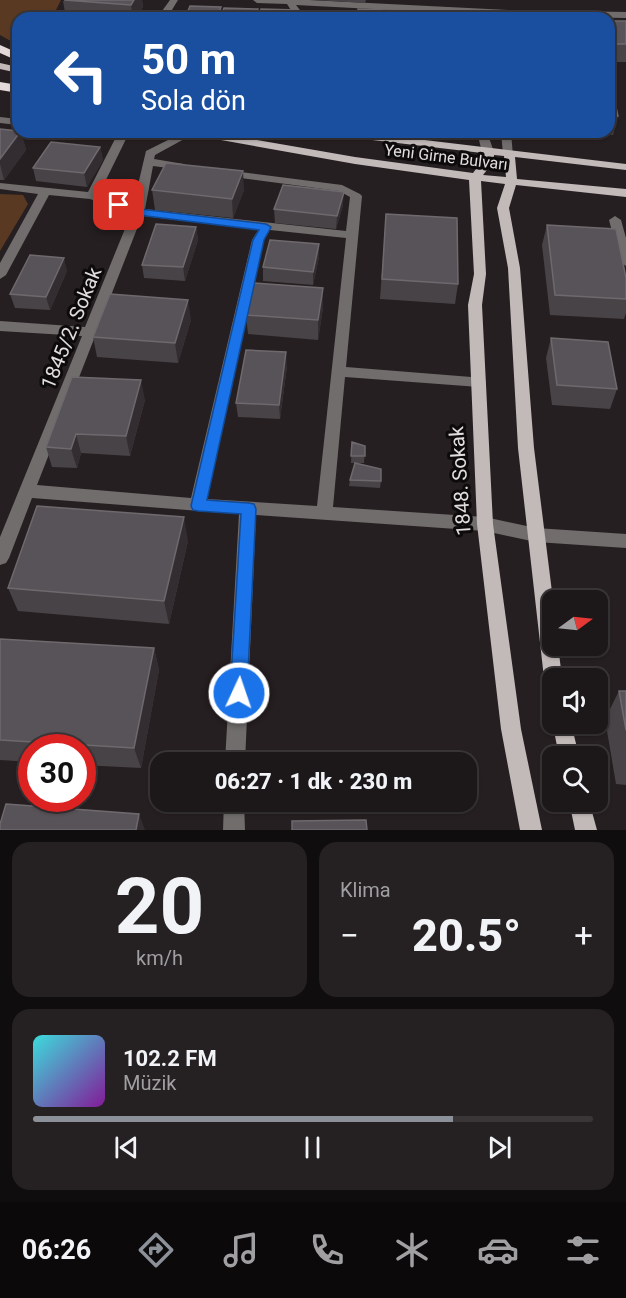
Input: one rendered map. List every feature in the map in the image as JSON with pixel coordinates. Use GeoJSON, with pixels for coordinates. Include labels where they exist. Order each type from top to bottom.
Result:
{"type":"FeatureCollection","features":[{"type":"Feature","properties":{"kind":"main road","name":"Yeni Girne Bulvarı"},"geometry":{"type":"LineString","coordinates":[[225,138],[346,161],[475,178],[626,193]]}},
{"type":"Feature","properties":{"kind":"main road","name":"Yeni Girne Bulvarı"},"geometry":{"type":"LineString","coordinates":[[377,138],[626,167]]}},
{"type":"Feature","properties":{"kind":"main road","name":"1848. Sokak"},"geometry":{"type":"LineString","coordinates":[[488,152],[488,161],[475,178],[480,274],[475,305],[480,452],[485,525],[511,729],[531,830]]}},
{"type":"Feature","properties":{"kind":"main road"},"geometry":{"type":"LineString","coordinates":[[509,154],[512,181],[503,208],[514,268],[526,448],[552,668]]}},
{"type":"Feature","properties":{"kind":"main road"},"geometry":{"type":"LineString","coordinates":[[582,812],[586,830]]}},
{"type":"Feature","properties":{"kind":"street"},"geometry":{"type":"LineString","coordinates":[[257,0],[377,3],[458,12]]}},
{"type":"Feature","properties":{"kind":"street"},"geometry":{"type":"LineString","coordinates":[[331,12],[333,3]]}},
{"type":"Feature","properties":{"kind":"street"},"geometry":{"type":"LineString","coordinates":[[92,196],[119,138]]}},
{"type":"Feature","properties":{"kind":"street"},"geometry":{"type":"LineString","coordinates":[[181,138],[150,153],[148,162],[194,168]]}},
{"type":"Feature","properties":{"kind":"street"},"geometry":{"type":"LineString","coordinates":[[484,138],[488,152]]}},
{"type":"Feature","properties":{"kind":"street"},"geometry":{"type":"LineString","coordinates":[[507,138],[509,154]]}},
{"type":"Feature","properties":{"kind":"street","name":"1845/2. Sokak"},"geometry":{"type":"LineString","coordinates":[[0,558],[8,517],[27,491],[138,212],[148,162]]}},
{"type":"Feature","properties":{"kind":"street"},"geometry":{"type":"LineString","coordinates":[[216,171],[342,188],[356,196],[324,514]]}},
{"type":"Feature","properties":{"kind":"street"},"geometry":{"type":"LineString","coordinates":[[0,186],[92,196],[138,212],[352,235]]}},
{"type":"Feature","properties":{"kind":"street"},"geometry":{"type":"LineString","coordinates":[[0,275],[45,191]]}},
{"type":"Feature","properties":{"kind":"street"},"geometry":{"type":"LineString","coordinates":[[615,220],[626,262]]}},
{"type":"Feature","properties":{"kind":"street"},"geometry":{"type":"LineString","coordinates":[[198,506],[258,240],[266,227]]}},
{"type":"Feature","properties":{"kind":"street"},"geometry":{"type":"LineString","coordinates":[[0,326],[90,332]]}},
{"type":"Feature","properties":{"kind":"street"},"geometry":{"type":"LineString","coordinates":[[339,372],[479,382]]}},
{"type":"Feature","properties":{"kind":"street"},"geometry":{"type":"LineString","coordinates":[[27,491],[198,506],[485,525],[536,535],[626,541]]}},
{"type":"Feature","properties":{"kind":"street"},"geometry":{"type":"LineString","coordinates":[[236,752],[248,509]]}},
{"type":"Feature","properties":{"kind":"street"},"geometry":{"type":"LineString","coordinates":[[234,812],[234,830]]}},
{"type":"Feature","properties":{"kind":"shaded area"},"geometry":{"type":"Polygon","coordinates":[[[0,0],[61,0],[55,12],[12,12],[12,42],[0,35],[0,0]]]}},
{"type":"Feature","properties":{"kind":"shaded area"},"geometry":{"type":"Polygon","coordinates":[[[0,194],[23,195],[28,204],[0,251],[0,194]]]}},
{"type":"Feature","properties":{"kind":"building"},"geometry":{"type":"Polygon","coordinates":[[[64,0],[134,0],[131,5],[64,0]]]}},
{"type":"Feature","properties":{"kind":"building"},"geometry":{"type":"Polygon","coordinates":[[[190,6],[221,7],[219,12],[188,12],[190,6]]]}},
{"type":"Feature","properties":{"kind":"building"},"geometry":{"type":"Polygon","coordinates":[[[224,8],[258,9],[257,12],[222,12],[224,8]]]}},
{"type":"Feature","properties":{"kind":"building"},"geometry":{"type":"Polygon","coordinates":[[[261,9],[297,10],[297,12],[260,12],[261,9]]]}},
{"type":"Feature","properties":{"kind":"building"},"geometry":{"type":"Polygon","coordinates":[[[358,9],[415,11],[415,12],[358,12],[358,9]]]}},
{"type":"Feature","properties":{"kind":"building"},"geometry":{"type":"Polygon","coordinates":[[[615,21],[626,21],[626,44],[615,44],[615,21]]]}},
{"type":"Feature","properties":{"kind":"building"},"geometry":{"type":"Polygon","coordinates":[[[0,129],[12,130],[12,138],[16,138],[0,159],[0,129]]]}},
{"type":"Feature","properties":{"kind":"building"},"geometry":{"type":"Polygon","coordinates":[[[51,142],[100,147],[84,173],[33,168],[51,142]]]}},
{"type":"Feature","properties":{"kind":"building"},"geometry":{"type":"Polygon","coordinates":[[[166,163],[243,171],[232,199],[152,190],[166,163]]]}},
{"type":"Feature","properties":{"kind":"building"},"geometry":{"type":"Polygon","coordinates":[[[283,185],[344,192],[337,216],[274,209],[283,185]]]}},
{"type":"Feature","properties":{"kind":"building"},"geometry":{"type":"Polygon","coordinates":[[[386,214],[457,218],[458,284],[382,279],[386,214]]]}},
{"type":"Feature","properties":{"kind":"building"},"geometry":{"type":"Polygon","coordinates":[[[156,224],[196,227],[183,267],[142,265],[156,224]]]}},
{"type":"Feature","properties":{"kind":"building"},"geometry":{"type":"Polygon","coordinates":[[[547,225],[616,229],[626,278],[626,299],[555,295],[547,225]]]}},
{"type":"Feature","properties":{"kind":"building"},"geometry":{"type":"Polygon","coordinates":[[[270,240],[319,244],[313,272],[263,267],[270,240]]]}},
{"type":"Feature","properties":{"kind":"building"},"geometry":{"type":"Polygon","coordinates":[[[30,255],[64,258],[46,297],[10,294],[30,255]]]}},
{"type":"Feature","properties":{"kind":"building"},"geometry":{"type":"Polygon","coordinates":[[[254,283],[323,288],[318,320],[246,315],[254,283]]]}},
{"type":"Feature","properties":{"kind":"building"},"geometry":{"type":"Polygon","coordinates":[[[110,294],[188,300],[175,343],[93,337],[110,294]]]}},
{"type":"Feature","properties":{"kind":"building"},"geometry":{"type":"Polygon","coordinates":[[[551,338],[608,342],[617,389],[557,385],[551,338]]]}},
{"type":"Feature","properties":{"kind":"building"},"geometry":{"type":"Polygon","coordinates":[[[246,350],[286,352],[279,405],[236,403],[246,350]]]}},
{"type":"Feature","properties":{"kind":"building"},"geometry":{"type":"Polygon","coordinates":[[[72,377],[141,380],[126,436],[76,434],[71,449],[46,447],[72,377]]]}},
{"type":"Feature","properties":{"kind":"building"},"geometry":{"type":"Polygon","coordinates":[[[352,442],[365,446],[365,456],[351,456],[352,442]]]}},
{"type":"Feature","properties":{"kind":"building"},"geometry":{"type":"Polygon","coordinates":[[[355,463],[381,469],[381,481],[350,480],[355,463]]]}},
{"type":"Feature","properties":{"kind":"building"},"geometry":{"type":"Polygon","coordinates":[[[37,506],[184,517],[164,601],[8,588],[37,506]]]}},
{"type":"Feature","properties":{"kind":"building"},"geometry":{"type":"Polygon","coordinates":[[[0,639],[154,648],[134,748],[96,746],[96,734],[18,734],[18,741],[0,740],[0,639]]]}},
{"type":"Feature","properties":{"kind":"building"},"geometry":{"type":"Polygon","coordinates":[[[619,691],[626,691],[626,730],[619,691]]]}},
{"type":"Feature","properties":{"kind":"building"},"geometry":{"type":"Polygon","coordinates":[[[6,804],[18,805],[18,812],[96,811],[139,814],[136,830],[0,830],[6,804]]]}},
{"type":"Feature","properties":{"kind":"building"},"geometry":{"type":"Polygon","coordinates":[[[366,820],[367,830],[292,830],[292,821],[366,820]]]}},
{"type":"Feature","properties":{"kind":"route"},"geometry":{"type":"LineString","coordinates":[[119,205],[138,212],[266,227],[258,240],[198,506],[248,509],[239,693]]}}]}
